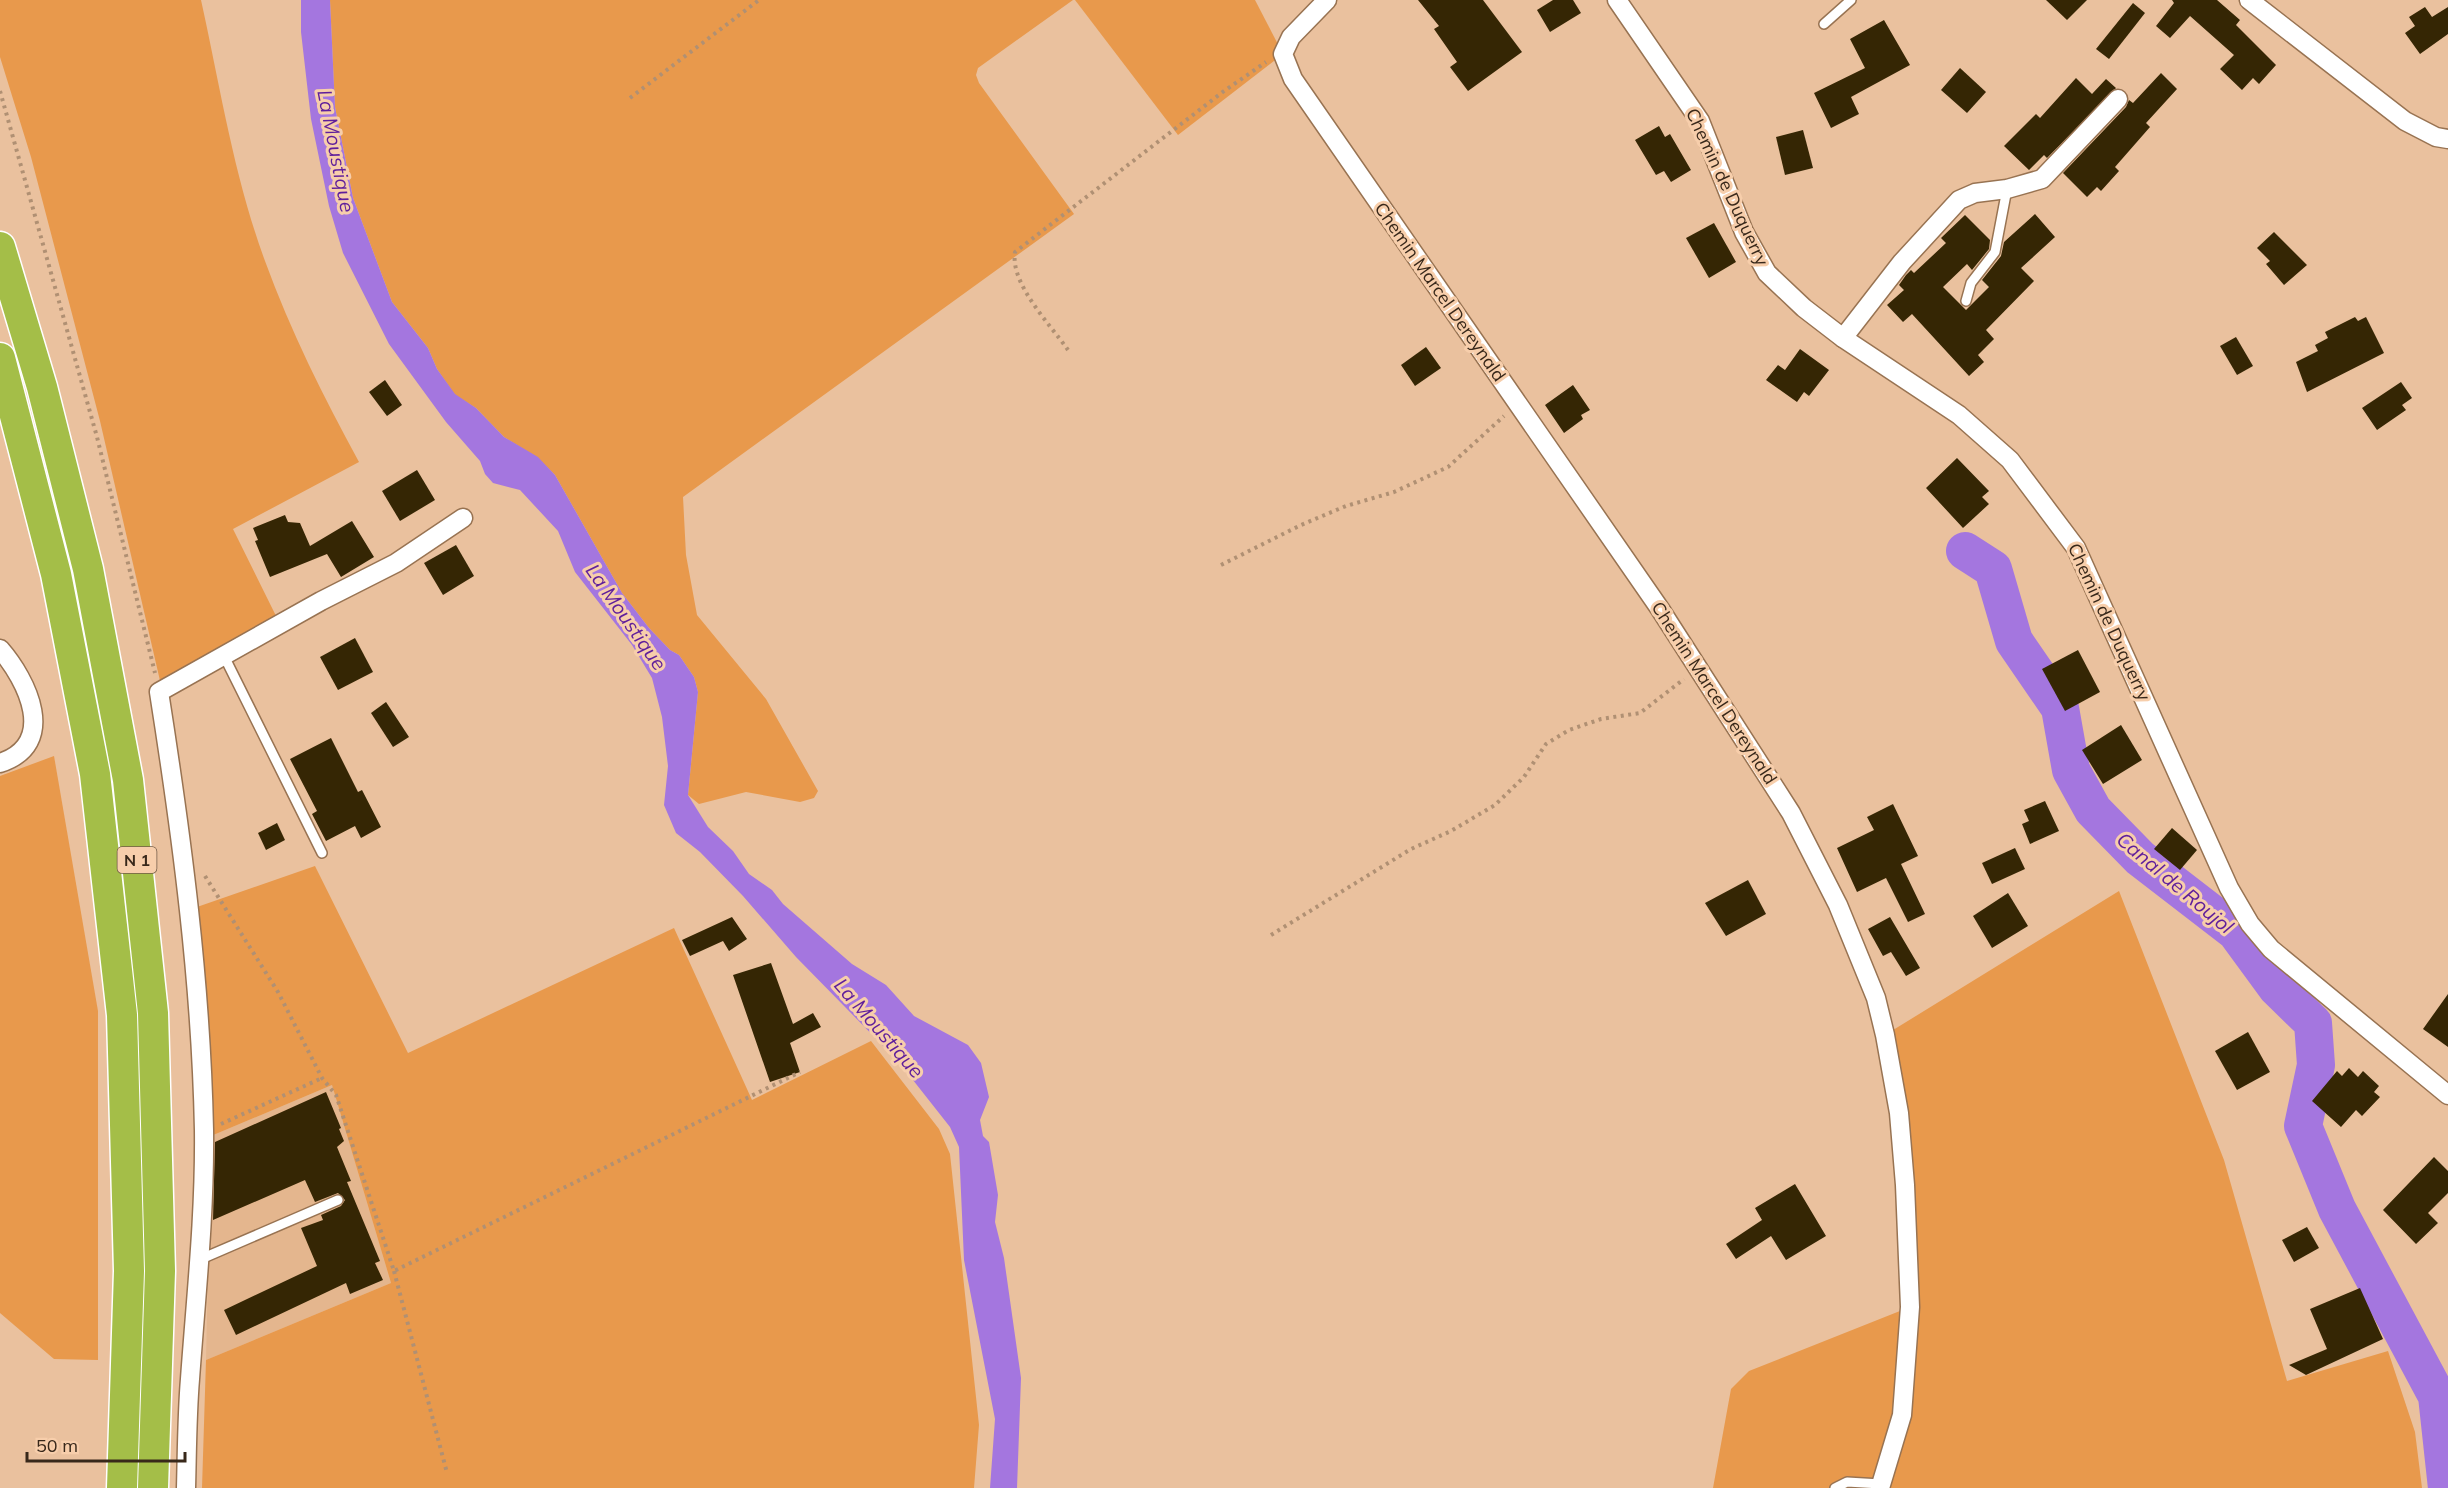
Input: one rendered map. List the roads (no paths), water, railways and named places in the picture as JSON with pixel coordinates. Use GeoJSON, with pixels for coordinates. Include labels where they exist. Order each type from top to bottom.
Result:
{"type":"FeatureCollection","features":[{"type":"Feature","properties":{"kind":"highway","name":"N 1"},"geometry":{"type":"LineString","coordinates":[[0,247],[42,387],[88,569],[128,780],[153,1013],[160,1271],[153,1488]]}},
{"type":"Feature","properties":{"kind":"highway","name":"N 1"},"geometry":{"type":"LineString","coordinates":[[0,358],[56,574],[93,763],[121,1004],[129,1271],[123,1488]]}},
{"type":"Feature","properties":{"kind":"street","name":"Chemin Marcel Dereynald"},"geometry":{"type":"LineString","coordinates":[[1327,0],[1291,37],[1283,54],[1293,79],[1520,406],[1702,675],[1791,813],[1818,865],[1876,998],[1899,1113],[1910,1307],[1902,1415],[1880,1486]]}},
{"type":"Feature","properties":{"kind":"street","name":"Chemin de Duquerry"},"geometry":{"type":"LineString","coordinates":[[1617,0],[1700,121],[1744,232],[1767,273],[1804,308],[1843,338],[1959,415],[2010,460],[2076,548],[2229,888],[2250,924],[2271,949],[2448,1095]]}},
{"type":"Feature","properties":{"kind":"street"},"geometry":{"type":"LineString","coordinates":[[2249,0],[2405,121],[2436,137],[2448,139]]}},
{"type":"Feature","properties":{"kind":"street"},"geometry":{"type":"LineString","coordinates":[[1843,338],[1902,262],[1959,200],[1975,192],[2007,189],[2042,179],[2118,99]]}},
{"type":"Feature","properties":{"kind":"street"},"geometry":{"type":"LineString","coordinates":[[186,1488],[190,1381],[201,1259],[204,1131],[199,994],[182,840],[159,692],[396,563],[463,518]]}},
{"type":"Feature","properties":{"kind":"street"},"geometry":{"type":"LineString","coordinates":[[0,649],[29,692],[34,718],[30,735],[21,752],[0,763]]}},
{"type":"Feature","properties":{"kind":"lane"},"geometry":{"type":"LineString","coordinates":[[1824,24],[1851,0]]}},
{"type":"Feature","properties":{"kind":"lane"},"geometry":{"type":"LineString","coordinates":[[1966,301],[1971,283],[1995,252],[2007,189]]}},
{"type":"Feature","properties":{"kind":"lane"},"geometry":{"type":"LineString","coordinates":[[224,656],[322,853]]}},
{"type":"Feature","properties":{"kind":"lane"},"geometry":{"type":"LineString","coordinates":[[201,1259],[338,1200]]}},
{"type":"Feature","properties":{"kind":"lane"},"geometry":{"type":"LineString","coordinates":[[1835,1488],[1847,1482],[1880,1486]]}},
{"type":"Feature","properties":{"kind":"water","name":"La Moustique"},"geometry":{"type":"Polygon","coordinates":[[[301,0],[330,0],[335,107],[353,198],[392,302],[428,348],[437,369],[455,394],[476,408],[504,437],[538,457],[555,475],[622,593],[649,628],[670,650],[679,655],[694,677],[698,692],[688,795],[708,827],[733,851],[749,874],[772,890],[783,904],[852,964],[886,985],[914,1016],[968,1045],[981,1063],[989,1097],[980,1120],[983,1136],[989,1142],[998,1195],[995,1222],[1004,1258],[1021,1378],[1017,1488],[990,1488],[995,1419],[964,1260],[959,1147],[950,1127],[898,1061],[796,957],[743,896],[700,852],[676,833],[664,805],[668,766],[662,717],[652,678],[632,645],[575,572],[558,531],[520,490],[493,483],[485,474],[480,461],[446,422],[389,344],[343,253],[329,206],[311,119],[301,32],[301,0]]]}},
{"type":"Feature","properties":{"kind":"waterway","name":"Canal de Roujol"},"geometry":{"type":"LineString","coordinates":[[1965,551],[1993,569],[2014,641],[2060,708],[2071,770],[2093,810],[2140,858],[2236,932],[2277,988],[2313,1023],[2316,1065],[2303,1126],[2337,1209],[2437,1396],[2447,1488]]}}]}
